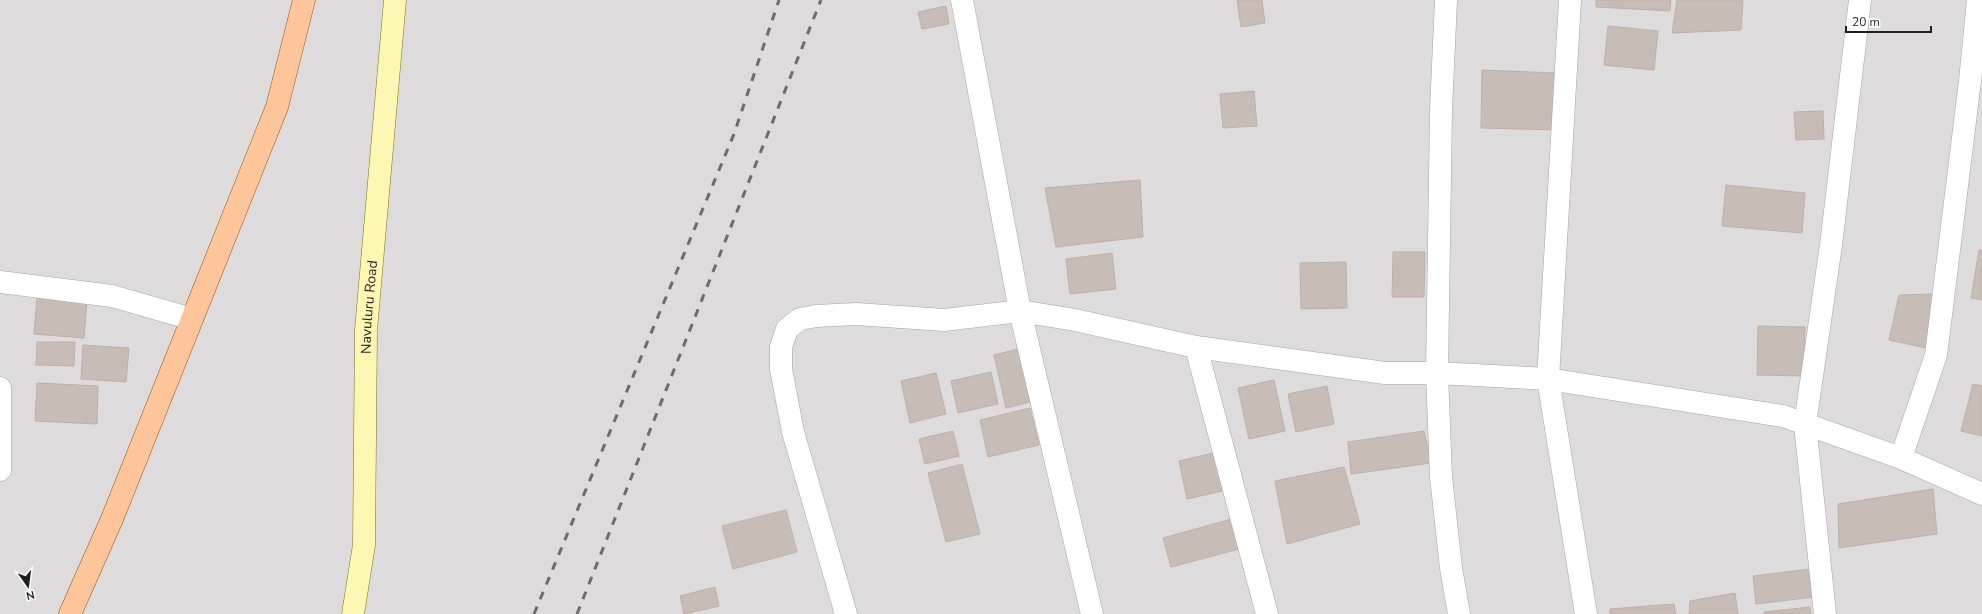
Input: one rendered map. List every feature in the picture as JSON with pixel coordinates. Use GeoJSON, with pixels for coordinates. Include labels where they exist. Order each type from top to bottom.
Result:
{"type":"FeatureCollection","features":[{"type":"Feature","properties":{"kind":"main road"},"geometry":{"type":"LineString","coordinates":[[70,614],[112,519],[277,107],[304,0]]}},
{"type":"Feature","properties":{"kind":"street","name":"Navuluru Road"},"geometry":{"type":"LineString","coordinates":[[353,614],[364,545],[366,330],[395,0]]}},
{"type":"Feature","properties":{"kind":"street"},"geometry":{"type":"LineString","coordinates":[[962,0],[1020,311],[1092,614]]}},
{"type":"Feature","properties":{"kind":"street"},"geometry":{"type":"LineString","coordinates":[[1446,0],[1441,110],[1437,373],[1441,477],[1452,568],[1460,614]]}},
{"type":"Feature","properties":{"kind":"street"},"geometry":{"type":"LineString","coordinates":[[1570,0],[1548,379],[1586,614]]}},
{"type":"Feature","properties":{"kind":"street"},"geometry":{"type":"LineString","coordinates":[[1825,614],[1805,424],[1831,245],[1860,0]]}},
{"type":"Feature","properties":{"kind":"street"},"geometry":{"type":"LineString","coordinates":[[1900,458],[1936,355],[1970,81],[1978,0]]}},
{"type":"Feature","properties":{"kind":"street"},"geometry":{"type":"LineString","coordinates":[[0,282],[112,296],[192,319]]}},
{"type":"Feature","properties":{"kind":"street"},"geometry":{"type":"LineString","coordinates":[[846,614],[793,432],[781,369],[781,347],[787,329],[800,319],[816,316],[856,314],[944,320],[1020,311],[1076,320],[1196,347],[1385,373],[1437,373],[1548,379],[1783,416],[1900,458],[1982,494]]}},
{"type":"Feature","properties":{"kind":"street"},"geometry":{"type":"LineString","coordinates":[[1196,347],[1267,614]]}},
{"type":"Feature","properties":{"kind":"street"},"geometry":{"type":"LineString","coordinates":[[0,388],[0,463]]}},
{"type":"Feature","properties":{"kind":"shaded area"},"geometry":{"type":"Polygon","coordinates":[[[0,0],[1982,0],[1982,614],[0,614],[0,0]]]}},
{"type":"Feature","properties":{"kind":"building"},"geometry":{"type":"Polygon","coordinates":[[[1237,0],[1262,0],[1265,23],[1241,27],[1237,0]]]}},
{"type":"Feature","properties":{"kind":"building"},"geometry":{"type":"Polygon","coordinates":[[[1596,0],[1671,0],[1670,11],[1596,7],[1596,0]]]}},
{"type":"Feature","properties":{"kind":"building"},"geometry":{"type":"Polygon","coordinates":[[[1677,0],[1743,0],[1741,30],[1672,33],[1677,0]]]}},
{"type":"Feature","properties":{"kind":"building"},"geometry":{"type":"Polygon","coordinates":[[[946,6],[949,24],[922,29],[918,12],[946,6]]]}},
{"type":"Feature","properties":{"kind":"building"},"geometry":{"type":"Polygon","coordinates":[[[1608,26],[1658,31],[1654,70],[1604,65],[1608,26]]]}},
{"type":"Feature","properties":{"kind":"building"},"geometry":{"type":"Polygon","coordinates":[[[1482,70],[1556,73],[1558,130],[1481,128],[1482,70]]]}},
{"type":"Feature","properties":{"kind":"building"},"geometry":{"type":"Polygon","coordinates":[[[1254,91],[1257,126],[1223,128],[1220,94],[1254,91]]]}},
{"type":"Feature","properties":{"kind":"building"},"geometry":{"type":"Polygon","coordinates":[[[1823,111],[1824,139],[1796,140],[1794,112],[1823,111]]]}},
{"type":"Feature","properties":{"kind":"building"},"geometry":{"type":"Polygon","coordinates":[[[1140,180],[1143,237],[1056,247],[1045,188],[1140,180]]]}},
{"type":"Feature","properties":{"kind":"building"},"geometry":{"type":"Polygon","coordinates":[[[1726,185],[1805,193],[1802,233],[1722,226],[1726,185]]]}},
{"type":"Feature","properties":{"kind":"building"},"geometry":{"type":"Polygon","coordinates":[[[1979,250],[1982,250],[1982,300],[1971,298],[1979,250]]]}},
{"type":"Feature","properties":{"kind":"building"},"geometry":{"type":"Polygon","coordinates":[[[1393,252],[1425,252],[1424,297],[1392,297],[1393,252]]]}},
{"type":"Feature","properties":{"kind":"building"},"geometry":{"type":"Polygon","coordinates":[[[1112,253],[1116,289],[1070,294],[1066,259],[1112,253]]]}},
{"type":"Feature","properties":{"kind":"building"},"geometry":{"type":"Polygon","coordinates":[[[1346,262],[1347,308],[1301,309],[1300,263],[1346,262]]]}},
{"type":"Feature","properties":{"kind":"building"},"geometry":{"type":"Polygon","coordinates":[[[1934,294],[1926,348],[1889,340],[1899,295],[1934,294]]]}},
{"type":"Feature","properties":{"kind":"building"},"geometry":{"type":"Polygon","coordinates":[[[37,297],[87,301],[84,338],[34,334],[37,297]]]}},
{"type":"Feature","properties":{"kind":"building"},"geometry":{"type":"Polygon","coordinates":[[[1758,326],[1805,327],[1803,376],[1757,375],[1758,326]]]}},
{"type":"Feature","properties":{"kind":"building"},"geometry":{"type":"Polygon","coordinates":[[[37,342],[75,342],[74,366],[36,365],[37,342]]]}},
{"type":"Feature","properties":{"kind":"building"},"geometry":{"type":"Polygon","coordinates":[[[83,345],[129,348],[126,382],[81,379],[83,345]]]}},
{"type":"Feature","properties":{"kind":"building"},"geometry":{"type":"Polygon","coordinates":[[[1022,348],[1034,401],[1006,408],[994,355],[1022,348]]]}},
{"type":"Feature","properties":{"kind":"building"},"geometry":{"type":"Polygon","coordinates":[[[991,372],[998,404],[958,413],[951,381],[991,372]]]}},
{"type":"Feature","properties":{"kind":"building"},"geometry":{"type":"Polygon","coordinates":[[[936,373],[946,414],[910,423],[901,381],[936,373]]]}},
{"type":"Feature","properties":{"kind":"building"},"geometry":{"type":"Polygon","coordinates":[[[1274,380],[1285,431],[1249,439],[1238,388],[1274,380]]]}},
{"type":"Feature","properties":{"kind":"building"},"geometry":{"type":"Polygon","coordinates":[[[37,383],[98,386],[97,424],[35,421],[37,383]]]}},
{"type":"Feature","properties":{"kind":"building"},"geometry":{"type":"Polygon","coordinates":[[[1973,384],[1982,386],[1982,436],[1961,431],[1973,384]]]}},
{"type":"Feature","properties":{"kind":"building"},"geometry":{"type":"Polygon","coordinates":[[[1327,386],[1334,424],[1296,432],[1288,394],[1327,386]]]}},
{"type":"Feature","properties":{"kind":"building"},"geometry":{"type":"Polygon","coordinates":[[[1030,408],[1039,445],[988,457],[980,420],[1030,408]]]}},
{"type":"Feature","properties":{"kind":"building"},"geometry":{"type":"Polygon","coordinates":[[[953,431],[959,456],[925,464],[919,439],[953,431]]]}},
{"type":"Feature","properties":{"kind":"building"},"geometry":{"type":"Polygon","coordinates":[[[1424,431],[1431,463],[1351,474],[1348,442],[1424,431]]]}},
{"type":"Feature","properties":{"kind":"building"},"geometry":{"type":"Polygon","coordinates":[[[1218,452],[1227,490],[1187,499],[1179,461],[1218,452]]]}},
{"type":"Feature","properties":{"kind":"building"},"geometry":{"type":"Polygon","coordinates":[[[962,464],[980,534],[946,542],[928,473],[962,464]]]}},
{"type":"Feature","properties":{"kind":"building"},"geometry":{"type":"Polygon","coordinates":[[[1344,467],[1360,524],[1287,544],[1275,481],[1344,467]]]}},
{"type":"Feature","properties":{"kind":"building"},"geometry":{"type":"Polygon","coordinates":[[[1933,489],[1937,534],[1839,548],[1838,504],[1933,489]]]}},
{"type":"Feature","properties":{"kind":"building"},"geometry":{"type":"Polygon","coordinates":[[[786,510],[797,552],[733,569],[722,526],[786,510]]]}},
{"type":"Feature","properties":{"kind":"building"},"geometry":{"type":"Polygon","coordinates":[[[1235,518],[1243,548],[1171,567],[1163,538],[1235,518]]]}},
{"type":"Feature","properties":{"kind":"building"},"geometry":{"type":"Polygon","coordinates":[[[1811,569],[1814,597],[1756,604],[1753,576],[1811,569]]]}},
{"type":"Feature","properties":{"kind":"building"},"geometry":{"type":"Polygon","coordinates":[[[715,587],[719,606],[684,614],[680,596],[715,587]]]}},
{"type":"Feature","properties":{"kind":"building"},"geometry":{"type":"Polygon","coordinates":[[[1735,593],[1738,614],[1689,614],[1690,601],[1735,593]]]}},
{"type":"Feature","properties":{"kind":"building"},"geometry":{"type":"Polygon","coordinates":[[[1674,604],[1676,614],[1610,614],[1610,609],[1674,604]]]}},
{"type":"Feature","properties":{"kind":"building"},"geometry":{"type":"Polygon","coordinates":[[[1810,607],[1811,614],[1764,614],[1764,612],[1810,607]]]}},
{"type":"Feature","properties":{"kind":"railway"},"geometry":{"type":"LineString","coordinates":[[534,614],[734,134],[779,0]]}},
{"type":"Feature","properties":{"kind":"railway"},"geometry":{"type":"LineString","coordinates":[[577,614],[821,0]]}}]}
